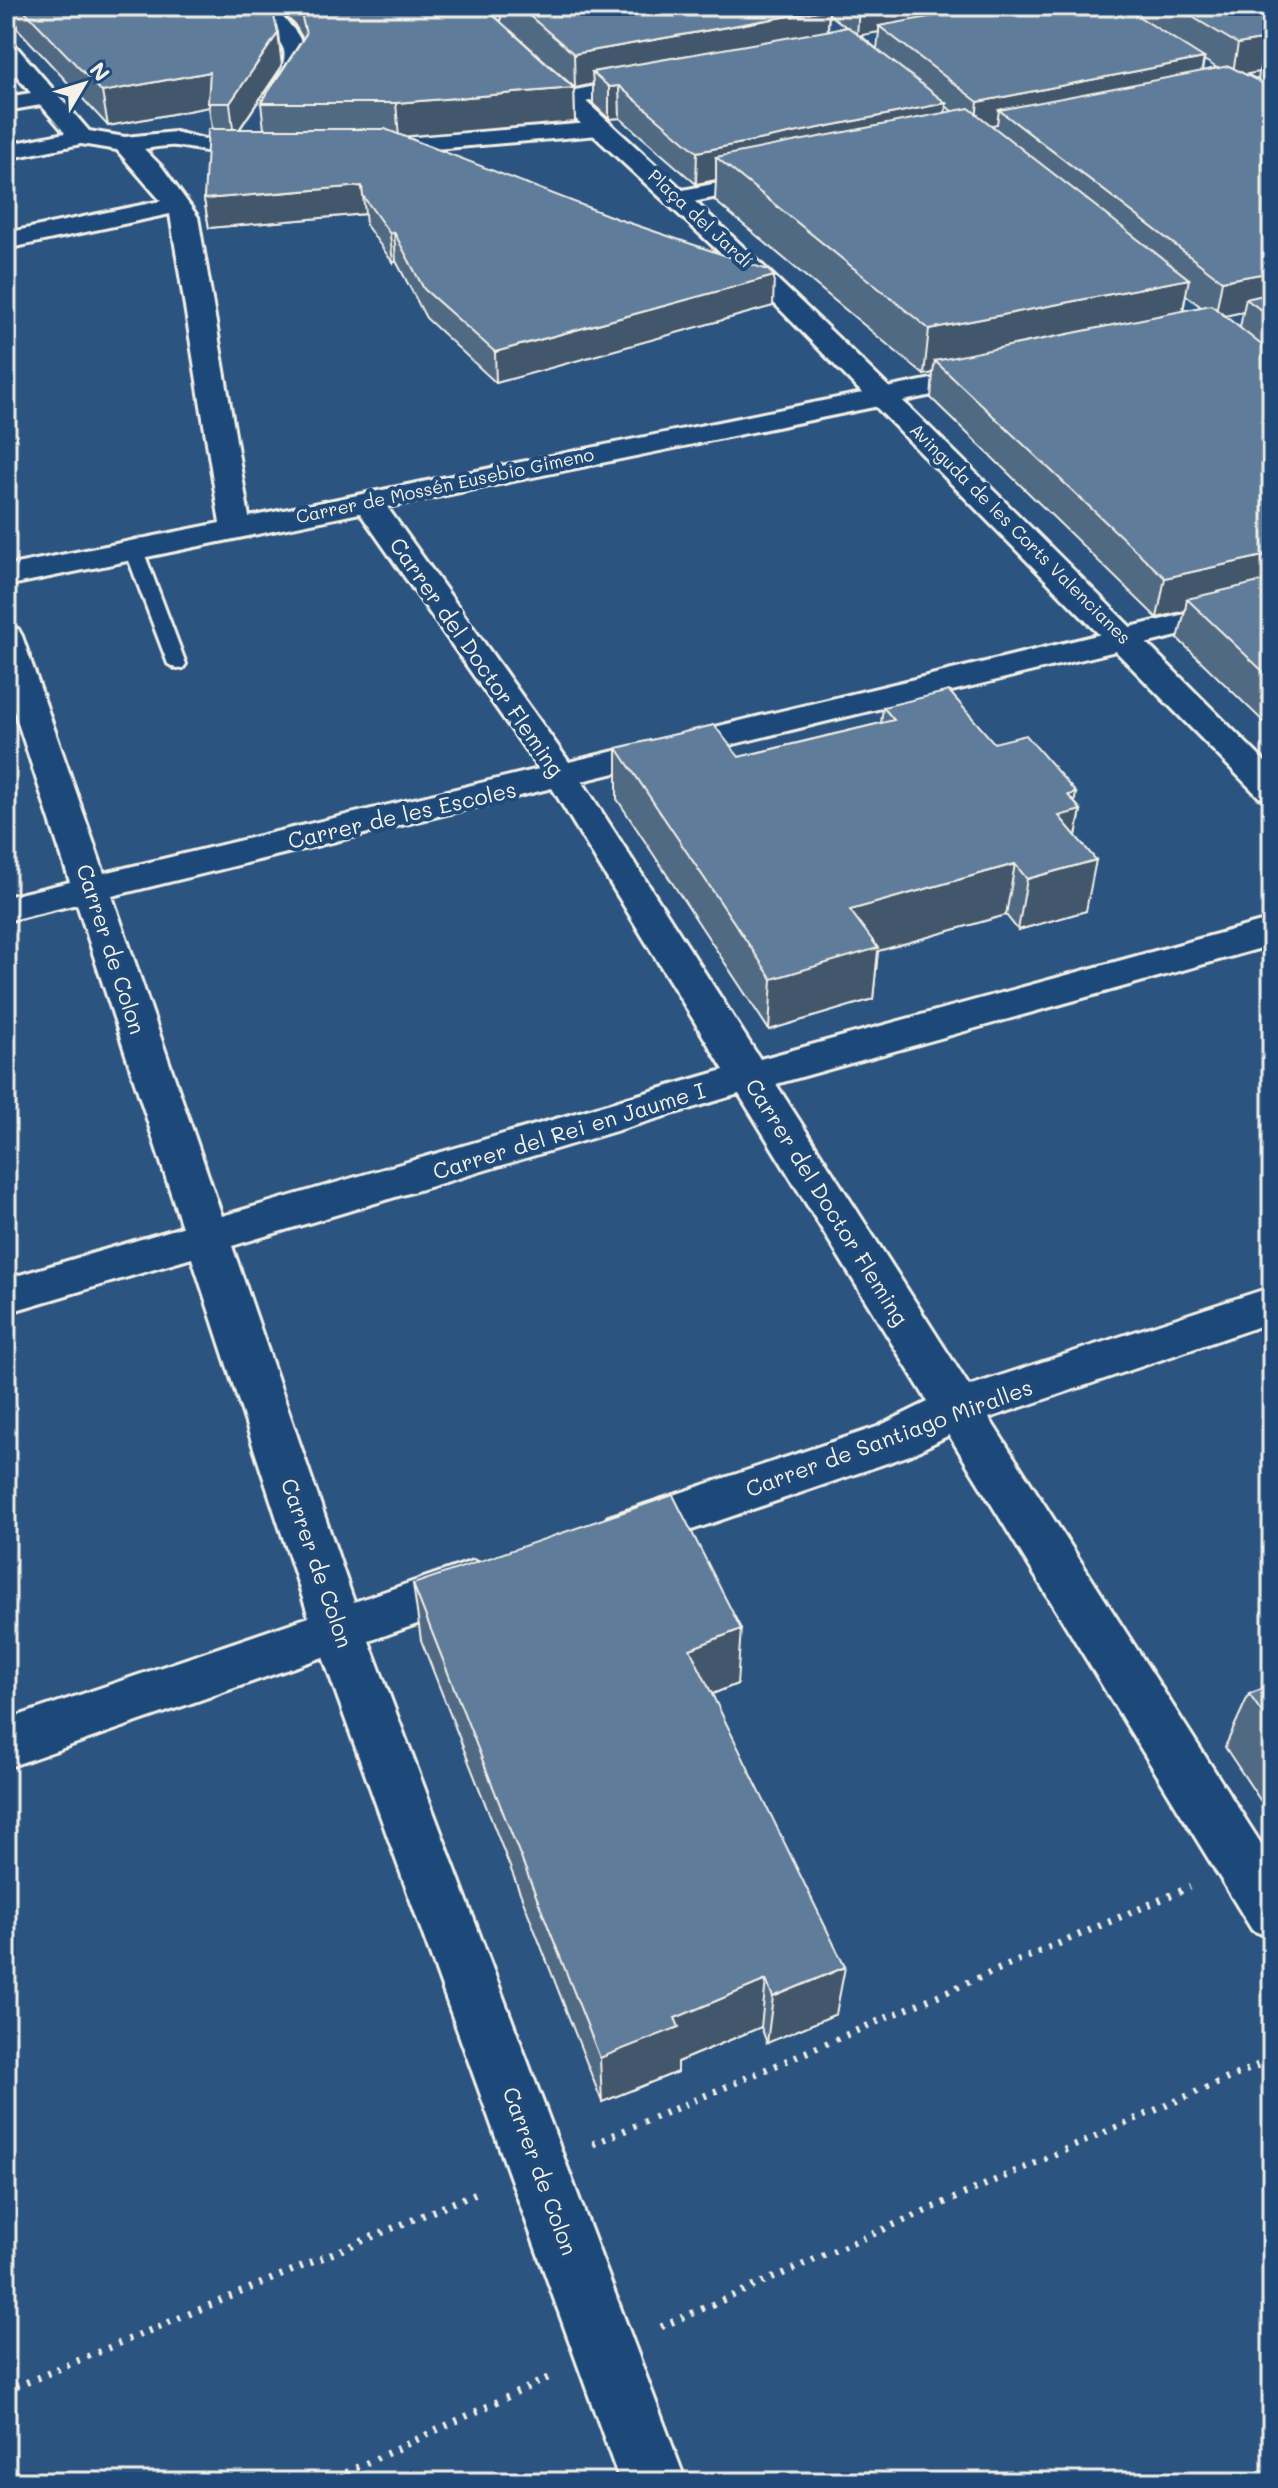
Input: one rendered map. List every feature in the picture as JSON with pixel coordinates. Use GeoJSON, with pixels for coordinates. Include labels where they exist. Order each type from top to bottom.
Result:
{"type":"FeatureCollection","features":[{"type":"Feature","properties":{"kind":"street"},"geometry":{"type":"LineString","coordinates":[[153,172],[255,130],[296,67],[296,52],[279,23],[257,6]]}},
{"type":"Feature","properties":{"kind":"street"},"geometry":{"type":"LineString","coordinates":[[471,11],[540,6]]}},
{"type":"Feature","properties":{"kind":"street","name":"Plaça del Jardí"},"geometry":{"type":"LineString","coordinates":[[471,11],[570,98],[766,281]]}},
{"type":"Feature","properties":{"kind":"street"},"geometry":{"type":"LineString","coordinates":[[6,49],[81,137]]}},
{"type":"Feature","properties":{"kind":"street"},"geometry":{"type":"LineString","coordinates":[[570,98],[682,77]]}},
{"type":"Feature","properties":{"kind":"street"},"geometry":{"type":"LineString","coordinates":[[6,104],[47,97]]}},
{"type":"Feature","properties":{"kind":"street"},"geometry":{"type":"LineString","coordinates":[[342,148],[399,147],[603,129]]}},
{"type":"Feature","properties":{"kind":"street"},"geometry":{"type":"LineString","coordinates":[[255,130],[300,148]]}},
{"type":"Feature","properties":{"kind":"street"},"geometry":{"type":"LineString","coordinates":[[6,152],[81,137],[125,144],[175,139],[208,147]]}},
{"type":"Feature","properties":{"kind":"street"},"geometry":{"type":"LineString","coordinates":[[125,144],[153,172],[174,206],[185,217],[236,529]]}},
{"type":"Feature","properties":{"kind":"street"},"geometry":{"type":"LineString","coordinates":[[399,147],[441,164]]}},
{"type":"Feature","properties":{"kind":"street"},"geometry":{"type":"LineString","coordinates":[[678,198],[790,175]]}},
{"type":"Feature","properties":{"kind":"street"},"geometry":{"type":"LineString","coordinates":[[6,241],[174,206]]}},
{"type":"Feature","properties":{"kind":"street","name":"Plaça del Jardí"},"geometry":{"type":"LineString","coordinates":[[721,271],[766,281]]}},
{"type":"Feature","properties":{"kind":"street","name":"Avinguda de les Corts Valencianes"},"geometry":{"type":"LineString","coordinates":[[766,281],[885,396],[1272,789]]}},
{"type":"Feature","properties":{"kind":"street","name":"Carrer de Mossén Eusebio Gimeno"},"geometry":{"type":"LineString","coordinates":[[6,576],[1017,369]]}},
{"type":"Feature","properties":{"kind":"street","name":"Carrer del Doctor Fleming"},"geometry":{"type":"LineString","coordinates":[[368,502],[563,778],[1272,1911]]}},
{"type":"Feature","properties":{"kind":"street","name":"Carrer de les Escoles"},"geometry":{"type":"LineString","coordinates":[[6,909],[563,778],[1272,603]]}},
{"type":"Feature","properties":{"kind":"street","name":"Carrer de Colon"},"geometry":{"type":"LineString","coordinates":[[6,636],[338,1628],[653,2482]]}},
{"type":"Feature","properties":{"kind":"street","name":"Carrer del Rei en Jaume I"},"geometry":{"type":"LineString","coordinates":[[6,1296],[207,1240],[748,1077],[1272,932]]}},
{"type":"Feature","properties":{"kind":"street","name":"Carrer de Santiago Miralles"},"geometry":{"type":"LineString","coordinates":[[578,1547],[893,1441],[958,1409],[1272,1304]]}},
{"type":"Feature","properties":{"kind":"street"},"geometry":{"type":"LineString","coordinates":[[6,1744],[518,1568]]}},
{"type":"Feature","properties":{"kind":"lane"},"geometry":{"type":"LineString","coordinates":[[134,550],[177,664]]}},
{"type":"Feature","properties":{"kind":"path"},"geometry":{"type":"LineString","coordinates":[[6,2391],[539,2167],[1243,1864]]}},
{"type":"Feature","properties":{"kind":"path"},"geometry":{"type":"LineString","coordinates":[[326,2482],[606,2351],[1272,2059]]}},
{"type":"Feature","properties":{"kind":"building"},"geometry":{"type":"Polygon","coordinates":[[[20,6],[270,6],[278,33],[230,103],[208,103],[210,72],[102,92],[20,6]]]}},
{"type":"Feature","properties":{"kind":"building"},"geometry":{"type":"Polygon","coordinates":[[[299,6],[483,6],[574,88],[396,103],[261,103],[306,34],[299,6]]]}},
{"type":"Feature","properties":{"kind":"building"},"geometry":{"type":"Polygon","coordinates":[[[518,6],[826,6],[829,9],[574,54],[518,6]]]}},
{"type":"Feature","properties":{"kind":"building"},"geometry":{"type":"Polygon","coordinates":[[[989,6],[1122,6],[1204,58],[978,102],[879,26],[989,6]]]}},
{"type":"Feature","properties":{"kind":"building"},"geometry":{"type":"Polygon","coordinates":[[[1174,6],[1272,6],[1272,38],[1238,44],[1174,6]]]}},
{"type":"Feature","properties":{"kind":"building"},"geometry":{"type":"Polygon","coordinates":[[[848,27],[946,103],[697,152],[619,86],[609,87],[592,72],[848,27]]]}},
{"type":"Feature","properties":{"kind":"building"},"geometry":{"type":"Polygon","coordinates":[[[1229,66],[1272,88],[1272,272],[1222,281],[999,110],[1229,66]]]}},
{"type":"Feature","properties":{"kind":"building"},"geometry":{"type":"Polygon","coordinates":[[[969,108],[1189,279],[929,329],[716,157],[969,108]]]}},
{"type":"Feature","properties":{"kind":"building"},"geometry":{"type":"Polygon","coordinates":[[[208,129],[385,129],[618,219],[768,270],[774,276],[495,352],[424,289],[394,232],[390,234],[363,196],[362,186],[204,199],[208,129]]]}},
{"type":"Feature","properties":{"kind":"building"},"geometry":{"type":"Polygon","coordinates":[[[1272,293],[1272,318],[1246,299],[1272,293]]]}},
{"type":"Feature","properties":{"kind":"building"},"geometry":{"type":"Polygon","coordinates":[[[1211,305],[1272,351],[1272,554],[1165,578],[935,361],[1211,305]]]}},
{"type":"Feature","properties":{"kind":"building"},"geometry":{"type":"Polygon","coordinates":[[[1272,579],[1272,680],[1187,599],[1272,579]]]}},
{"type":"Feature","properties":{"kind":"building"},"geometry":{"type":"Polygon","coordinates":[[[949,691],[994,743],[1026,735],[1076,793],[1068,795],[1081,810],[1059,816],[1096,860],[1027,879],[1015,864],[850,910],[878,948],[772,979],[617,748],[714,725],[739,757],[894,720],[883,707],[949,691]]]}},
{"type":"Feature","properties":{"kind":"building"},"geometry":{"type":"Polygon","coordinates":[[[673,1495],[741,1629],[690,1649],[845,1967],[773,1997],[766,1980],[675,2018],[679,2027],[600,2058],[413,1584],[673,1495]]]}},
{"type":"Feature","properties":{"kind":"building"},"geometry":{"type":"Polygon","coordinates":[[[1272,1685],[1272,1727],[1249,1694],[1272,1685]]]}}]}
